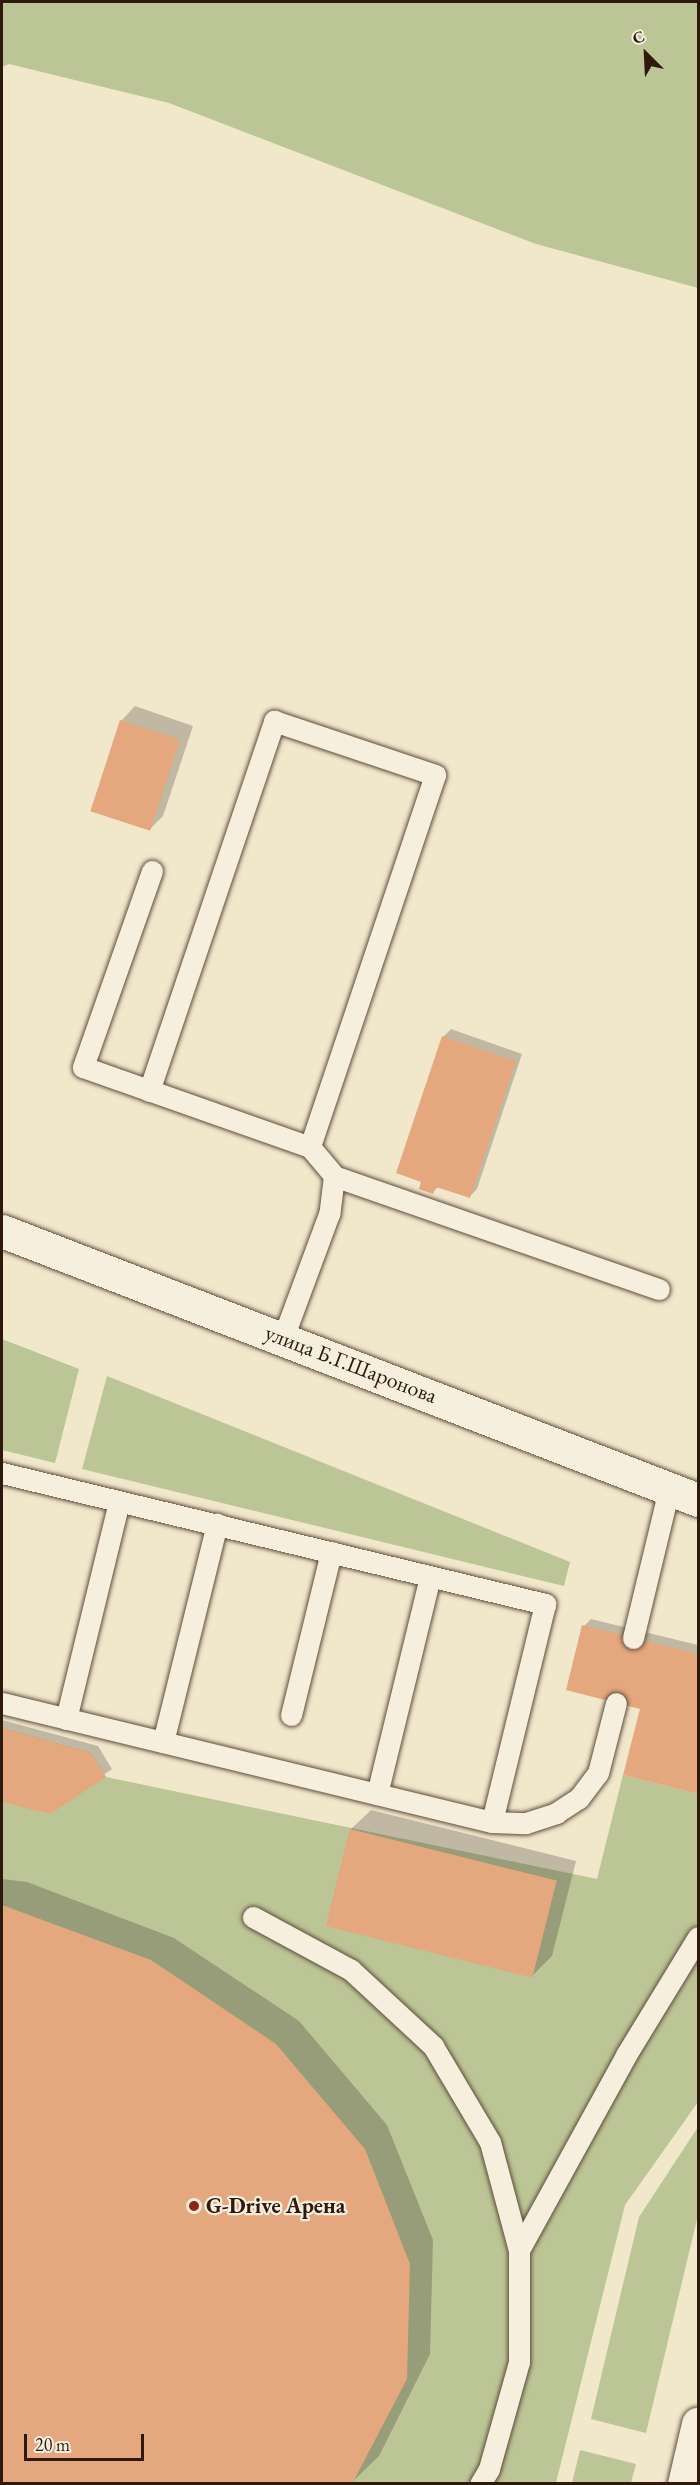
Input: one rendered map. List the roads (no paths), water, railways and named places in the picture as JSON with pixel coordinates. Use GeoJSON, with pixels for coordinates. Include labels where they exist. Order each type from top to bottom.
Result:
{"type":"FeatureCollection","features":[{"type":"Feature","properties":{"kind":"main road","name":"улица Б.Г.Шаронова"},"geometry":{"type":"LineString","coordinates":[[2,1231],[684,1494]]}},
{"type":"Feature","properties":{"kind":"main road"},"geometry":{"type":"LineString","coordinates":[[684,2484],[699,2424]]}},
{"type":"Feature","properties":{"kind":"lane"},"geometry":{"type":"LineString","coordinates":[[149,1091],[274,721],[435,774],[310,1147]]}},
{"type":"Feature","properties":{"kind":"lane"},"geometry":{"type":"LineString","coordinates":[[152,871],[83,1067],[310,1147],[334,1176],[659,1288]]}},
{"type":"Feature","properties":{"kind":"lane"},"geometry":{"type":"LineString","coordinates":[[283,1338],[329,1214],[334,1176]]}},
{"type":"Feature","properties":{"kind":"lane"},"geometry":{"type":"LineString","coordinates":[[2,1476],[217,1524],[545,1604],[492,1822]]}},
{"type":"Feature","properties":{"kind":"lane"},"geometry":{"type":"LineString","coordinates":[[633,1638],[684,1494]]}},
{"type":"Feature","properties":{"kind":"lane"},"geometry":{"type":"LineString","coordinates":[[66,1719],[119,1501]]}},
{"type":"Feature","properties":{"kind":"lane"},"geometry":{"type":"LineString","coordinates":[[163,1742],[217,1524]]}},
{"type":"Feature","properties":{"kind":"lane"},"geometry":{"type":"LineString","coordinates":[[291,1714],[331,1552]]}},
{"type":"Feature","properties":{"kind":"lane"},"geometry":{"type":"LineString","coordinates":[[377,1794],[430,1576]]}},
{"type":"Feature","properties":{"kind":"lane"},"geometry":{"type":"LineString","coordinates":[[2,1703],[492,1822],[526,1823],[556,1813],[579,1798],[598,1773],[616,1703]]}},
{"type":"Feature","properties":{"kind":"lane"},"geometry":{"type":"LineString","coordinates":[[253,1917],[351,1970],[433,2046],[490,2142],[519,2250],[519,2362],[489,2469],[480,2484]]}},
{"type":"Feature","properties":{"kind":"lane"},"geometry":{"type":"LineString","coordinates":[[519,2250],[626,2055],[699,1936]]}},
{"type":"Feature","properties":{"kind":"place","name":"G-Drive Арена"},"geometry":{"type":"Point","coordinates":[194,2206]}}]}
